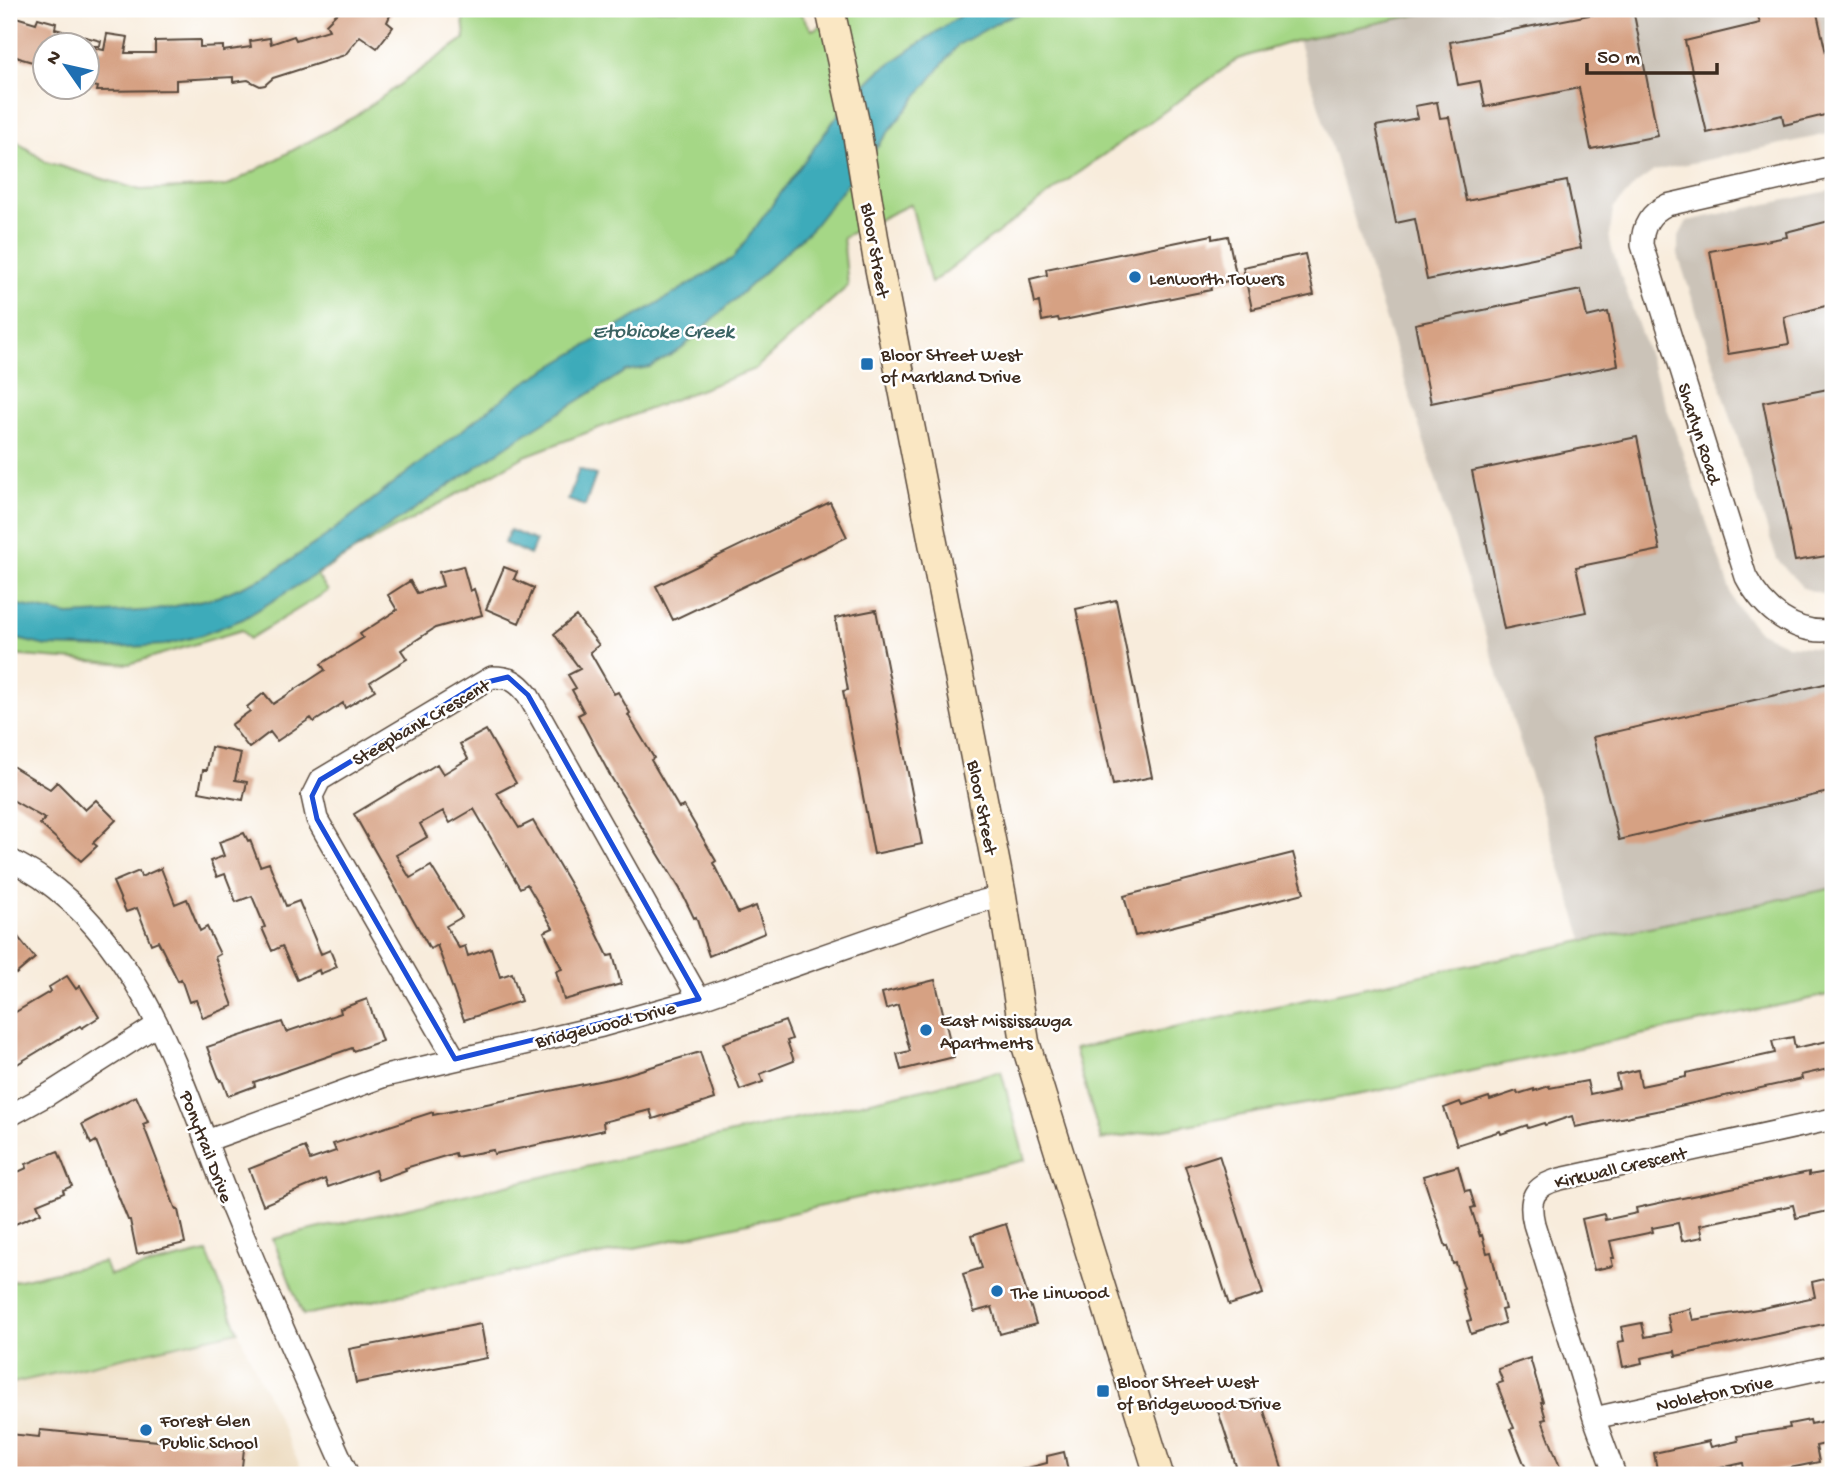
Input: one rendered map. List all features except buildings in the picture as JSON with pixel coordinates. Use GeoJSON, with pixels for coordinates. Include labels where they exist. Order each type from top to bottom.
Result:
{"type":"FeatureCollection","features":[{"type":"Feature","properties":{"kind":"main road","name":"Bloor Street"},"geometry":{"type":"LineString","coordinates":[[830,9],[856,127],[877,256],[1002,896],[1025,1042],[1159,1475]]}},
{"type":"Feature","properties":{"kind":"street","name":"Sharlyn Road"},"geometry":{"type":"LineString","coordinates":[[1831,631],[1805,628],[1778,616],[1763,602],[1746,577],[1642,245],[1643,231],[1660,208],[1833,167]]}},
{"type":"Feature","properties":{"kind":"street","name":"Steepbank Crescent"},"geometry":{"type":"LineString","coordinates":[[455,1059],[317,818],[312,796],[320,780],[492,677],[508,677],[519,683],[528,695],[699,999]]}},
{"type":"Feature","properties":{"kind":"street","name":"Ponytrail Drive"},"geometry":{"type":"LineString","coordinates":[[9,859],[41,878],[75,907],[104,938],[142,992],[183,1079],[270,1300],[348,1475]]}},
{"type":"Feature","properties":{"kind":"street","name":"Bridgewood Drive"},"geometry":{"type":"LineString","coordinates":[[206,1141],[385,1076],[602,1026],[699,999],[964,906],[1002,896]]}},
{"type":"Feature","properties":{"kind":"street"},"geometry":{"type":"LineString","coordinates":[[9,1116],[49,1094],[157,1025]]}},
{"type":"Feature","properties":{"kind":"street","name":"Kirkwall Crescent"},"geometry":{"type":"LineString","coordinates":[[1615,1475],[1594,1418],[1532,1216],[1532,1199],[1538,1189],[1560,1179],[1833,1119]]}},
{"type":"Feature","properties":{"kind":"street","name":"Nobleton Drive"},"geometry":{"type":"LineString","coordinates":[[1594,1418],[1833,1366]]}},
{"type":"Feature","properties":{"kind":"highlighted area"},"geometry":{"type":"Polygon","coordinates":[[[508,677],[528,695],[699,999],[455,1059],[317,819],[312,796],[320,780],[479,684],[508,677]]]}},
{"type":"Feature","properties":{"kind":"shaded area"},"geometry":{"type":"Polygon","coordinates":[[[1443,9],[1833,9],[1833,133],[1654,171],[1636,184],[1613,209],[1609,241],[1735,604],[1758,631],[1787,645],[1833,649],[1833,888],[1584,942],[1298,40],[1443,9]]]}},
{"type":"Feature","properties":{"kind":"shaded area"},"geometry":{"type":"Polygon","coordinates":[[[1833,190],[1833,593],[1826,595],[1803,588],[1777,559],[1678,255],[1678,238],[1687,221],[1833,190]]]}},
{"type":"Feature","properties":{"kind":"shaded area","name":"Forest Glen Public School"},"geometry":{"type":"Polygon","coordinates":[[[238,1331],[304,1475],[9,1475],[9,1384],[238,1331]]]}},
{"type":"Feature","properties":{"kind":"green space"},"geometry":{"type":"Polygon","coordinates":[[[462,9],[797,9],[812,30],[858,9],[1443,9],[1298,40],[1238,59],[1068,180],[931,283],[911,204],[843,237],[848,286],[755,369],[525,456],[358,549],[317,575],[328,591],[249,639],[242,630],[129,664],[9,655],[9,136],[46,162],[140,190],[227,186],[354,117],[465,38],[462,9]]]}},
{"type":"Feature","properties":{"kind":"green space"},"geometry":{"type":"Polygon","coordinates":[[[1833,888],[1833,994],[1368,1093],[1101,1140],[1074,1049],[1833,888]]]}},
{"type":"Feature","properties":{"kind":"green space"},"geometry":{"type":"Polygon","coordinates":[[[1001,1071],[1025,1160],[664,1242],[303,1315],[273,1239],[1001,1071]]]}},
{"type":"Feature","properties":{"kind":"green space"},"geometry":{"type":"Polygon","coordinates":[[[207,1252],[238,1331],[9,1384],[9,1282],[104,1262],[109,1275],[207,1252]]]}},
{"type":"Feature","properties":{"kind":"water","name":"Etobicoke Creek"},"geometry":{"type":"Polygon","coordinates":[[[970,9],[1035,9],[1006,18],[958,45],[812,228],[681,349],[650,367],[626,371],[519,438],[347,555],[243,619],[202,635],[164,645],[112,648],[46,646],[9,637],[9,603],[69,615],[157,610],[217,597],[267,576],[326,536],[519,386],[733,258],[847,103],[879,71],[970,9]]]}},
{"type":"Feature","properties":{"kind":"water"},"geometry":{"type":"Polygon","coordinates":[[[579,469],[596,475],[585,506],[568,500],[579,469]]]}},
{"type":"Feature","properties":{"kind":"water"},"geometry":{"type":"Polygon","coordinates":[[[510,530],[536,541],[530,555],[504,543],[510,530]]]}},
{"type":"Feature","properties":{"kind":"place","name":"Lenworth Towers"},"geometry":{"type":"Point","coordinates":[1135,277]}},
{"type":"Feature","properties":{"kind":"place","name":"Bloor Street West of Markland Drive"},"geometry":{"type":"Point","coordinates":[867,364]}},
{"type":"Feature","properties":{"kind":"place","name":"East Mississauga Apartments"},"geometry":{"type":"Point","coordinates":[926,1030]}},
{"type":"Feature","properties":{"kind":"place","name":"The Linwood"},"geometry":{"type":"Point","coordinates":[997,1291]}},
{"type":"Feature","properties":{"kind":"place","name":"Bloor Street West of Bridgewood Drive"},"geometry":{"type":"Point","coordinates":[1103,1391]}},
{"type":"Feature","properties":{"kind":"place","name":"Forest Glen Public School"},"geometry":{"type":"Point","coordinates":[146,1430]}}]}
